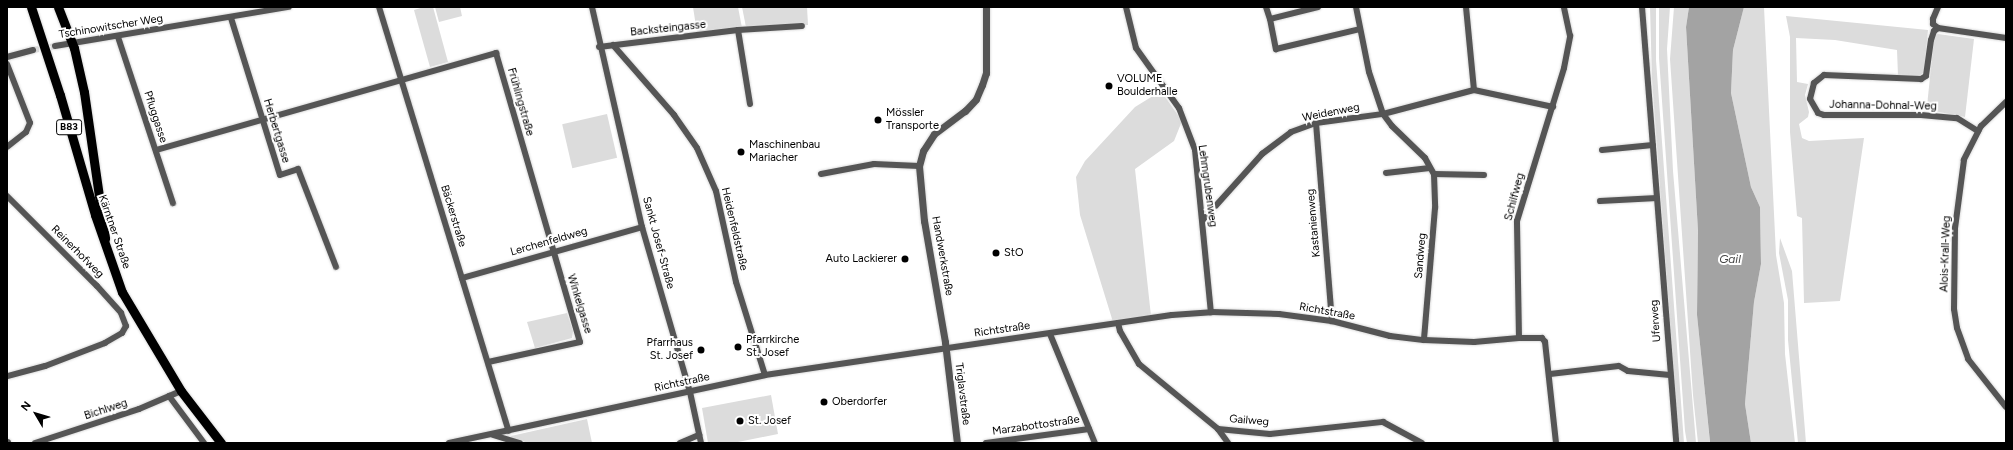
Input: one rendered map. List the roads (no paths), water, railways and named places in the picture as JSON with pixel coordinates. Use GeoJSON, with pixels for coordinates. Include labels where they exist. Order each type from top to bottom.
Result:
{"type":"FeatureCollection","features":[{"type":"Feature","properties":{"kind":"main road","name":"Kärntner Straße"},"geometry":{"type":"LineString","coordinates":[[31,7],[105,247],[132,312],[181,390],[221,443]]}},
{"type":"Feature","properties":{"kind":"main road"},"geometry":{"type":"LineString","coordinates":[[58,7],[72,42],[84,92],[104,224],[105,247]]}},
{"type":"Feature","properties":{"kind":"street","name":"Tschinowitscher Weg"},"geometry":{"type":"LineString","coordinates":[[55,46],[72,42],[118,37],[289,7]]}},
{"type":"Feature","properties":{"kind":"street","name":"Bäckerstraße"},"geometry":{"type":"LineString","coordinates":[[379,7],[509,431]]}},
{"type":"Feature","properties":{"kind":"street"},"geometry":{"type":"LineString","coordinates":[[592,7],[599,47]]}},
{"type":"Feature","properties":{"kind":"street","name":"Handwerkstraße"},"geometry":{"type":"LineString","coordinates":[[946,348],[924,221],[919,166],[923,151],[934,134],[965,111],[976,99],[982,85],[986,73],[986,7]]}},
{"type":"Feature","properties":{"kind":"street","name":"Lehmgrubenweg"},"geometry":{"type":"LineString","coordinates":[[1126,7],[1136,48],[1179,108],[1195,150],[1211,312]]}},
{"type":"Feature","properties":{"kind":"street"},"geometry":{"type":"LineString","coordinates":[[1266,7],[1276,49],[1360,29]]}},
{"type":"Feature","properties":{"kind":"street"},"geometry":{"type":"LineString","coordinates":[[1270,19],[1318,7]]}},
{"type":"Feature","properties":{"kind":"street"},"geometry":{"type":"LineString","coordinates":[[1356,7],[1369,72],[1383,114],[1392,126],[1425,158],[1434,174],[1484,175]]}},
{"type":"Feature","properties":{"kind":"street"},"geometry":{"type":"LineString","coordinates":[[1466,7],[1474,90]]}},
{"type":"Feature","properties":{"kind":"street","name":"Schilfweg"},"geometry":{"type":"LineString","coordinates":[[1519,338],[1517,220],[1553,107],[1569,46],[1570,36],[1564,7]]}},
{"type":"Feature","properties":{"kind":"street","name":"Uferweg"},"geometry":{"type":"LineString","coordinates":[[1642,7],[1676,443]]}},
{"type":"Feature","properties":{"kind":"street"},"geometry":{"type":"LineString","coordinates":[[1938,7],[1933,19],[1937,28],[2006,38]]}},
{"type":"Feature","properties":{"kind":"street","name":"Herbertgasse"},"geometry":{"type":"LineString","coordinates":[[231,18],[280,175],[298,169],[336,267]]}},
{"type":"Feature","properties":{"kind":"street","name":"Backsteingasse"},"geometry":{"type":"LineString","coordinates":[[599,47],[738,30],[802,26]]}},
{"type":"Feature","properties":{"kind":"street","name":"Johanna-Dohnal-Weg"},"geometry":{"type":"LineString","coordinates":[[1937,28],[1934,31],[1931,40],[1926,76],[1920,79],[1824,76],[1814,82],[1810,99],[1818,114],[1957,118],[1978,130]]}},
{"type":"Feature","properties":{"kind":"street"},"geometry":{"type":"LineString","coordinates":[[738,30],[750,104]]}},
{"type":"Feature","properties":{"kind":"street","name":"Pfluggasse"},"geometry":{"type":"LineString","coordinates":[[118,37],[173,203]]}},
{"type":"Feature","properties":{"kind":"street","name":"Heidenfeldstraße"},"geometry":{"type":"LineString","coordinates":[[613,45],[674,115],[696,148],[716,191],[736,282],[765,375]]}},
{"type":"Feature","properties":{"kind":"street","name":"Sankt Josef-Straße"},"geometry":{"type":"LineString","coordinates":[[599,47],[642,227],[690,392],[701,443]]}},
{"type":"Feature","properties":{"kind":"street"},"geometry":{"type":"LineString","coordinates":[[7,57],[33,50]]}},
{"type":"Feature","properties":{"kind":"street","name":"Frühlingstraße"},"geometry":{"type":"LineString","coordinates":[[401,79],[496,53],[552,250]]}},
{"type":"Feature","properties":{"kind":"street"},"geometry":{"type":"LineString","coordinates":[[7,64],[30,122],[26,132],[7,147]]}},
{"type":"Feature","properties":{"kind":"street"},"geometry":{"type":"LineString","coordinates":[[156,150],[401,79]]}},
{"type":"Feature","properties":{"kind":"street","name":"Weidenweg"},"geometry":{"type":"LineString","coordinates":[[1203,220],[1262,154],[1291,132],[1316,123],[1383,114],[1474,90],[1553,107]]}},
{"type":"Feature","properties":{"kind":"street","name":"Alois-Krall-Weg"},"geometry":{"type":"LineString","coordinates":[[2006,102],[1978,130],[1964,160],[1955,228],[1954,309],[1957,328],[1968,359],[2006,407]]}},
{"type":"Feature","properties":{"kind":"street","name":"Kastanienweg"},"geometry":{"type":"LineString","coordinates":[[1316,123],[1332,321]]}},
{"type":"Feature","properties":{"kind":"street"},"geometry":{"type":"LineString","coordinates":[[1602,150],[1653,145]]}},
{"type":"Feature","properties":{"kind":"street"},"geometry":{"type":"LineString","coordinates":[[822,174],[874,164],[919,166]]}},
{"type":"Feature","properties":{"kind":"street"},"geometry":{"type":"LineString","coordinates":[[1386,173],[1430,168]]}},
{"type":"Feature","properties":{"kind":"street","name":"Sandweg"},"geometry":{"type":"LineString","coordinates":[[1424,340],[1435,208],[1434,174]]}},
{"type":"Feature","properties":{"kind":"street","name":"Reinerhofweg"},"geometry":{"type":"LineString","coordinates":[[7,196],[97,286],[121,313],[126,326],[122,333],[105,343],[45,366],[7,376]]}},
{"type":"Feature","properties":{"kind":"street"},"geometry":{"type":"LineString","coordinates":[[1600,201],[1657,198]]}},
{"type":"Feature","properties":{"kind":"street","name":"Lerchenfeldweg"},"geometry":{"type":"LineString","coordinates":[[462,278],[552,250],[642,227]]}},
{"type":"Feature","properties":{"kind":"street","name":"Winkelgasse"},"geometry":{"type":"LineString","coordinates":[[488,362],[580,342],[552,250]]}},
{"type":"Feature","properties":{"kind":"street","name":"Richtstraße"},"geometry":{"type":"LineString","coordinates":[[449,443],[493,435],[765,375],[1118,323],[1211,312],[1279,314],[1332,321],[1390,336],[1424,340],[1474,342],[1519,338]]}},
{"type":"Feature","properties":{"kind":"street","name":"Gailweg"},"geometry":{"type":"LineString","coordinates":[[1118,323],[1120,331],[1139,364],[1218,429],[1270,434],[1383,422],[1422,443]]}},
{"type":"Feature","properties":{"kind":"street","name":"Marzabottostraße"},"geometry":{"type":"LineString","coordinates":[[1050,334],[1095,443]]}},
{"type":"Feature","properties":{"kind":"street"},"geometry":{"type":"LineString","coordinates":[[1519,338],[1542,338],[1550,374],[1556,443]]}},
{"type":"Feature","properties":{"kind":"street","name":"Triglavstraße"},"geometry":{"type":"LineString","coordinates":[[946,348],[957,443]]}},
{"type":"Feature","properties":{"kind":"street"},"geometry":{"type":"LineString","coordinates":[[1550,374],[1619,366],[1628,371],[1670,376]]}},
{"type":"Feature","properties":{"kind":"street","name":"Bichlweg"},"geometry":{"type":"LineString","coordinates":[[35,443],[132,412],[181,390]]}},
{"type":"Feature","properties":{"kind":"street"},"geometry":{"type":"LineString","coordinates":[[169,396],[204,443]]}},
{"type":"Feature","properties":{"kind":"street","name":"Marzabottostraße"},"geometry":{"type":"LineString","coordinates":[[986,443],[1089,429]]}},
{"type":"Feature","properties":{"kind":"street"},"geometry":{"type":"LineString","coordinates":[[1218,429],[1228,443]]}},
{"type":"Feature","properties":{"kind":"street","name":"Richtstraße"},"geometry":{"type":"LineString","coordinates":[[493,435],[520,443]]}},
{"type":"Feature","properties":{"kind":"street"},"geometry":{"type":"LineString","coordinates":[[680,443],[699,435]]}},
{"type":"Feature","properties":{"kind":"street"},"geometry":{"type":"LineString","coordinates":[[1410,436],[1411,443]]}},
{"type":"Feature","properties":{"kind":"water","name":"Gail"},"geometry":{"type":"Polygon","coordinates":[[[1689,7],[1744,7],[1733,50],[1731,93],[1751,187],[1760,207],[1761,264],[1754,302],[1745,404],[1751,443],[1710,442],[1697,315],[1698,231],[1686,27],[1689,7]]]}},
{"type":"Feature","properties":{"kind":"tunnel"},"geometry":{"type":"LineString","coordinates":[[33,50],[55,46]]}},
{"type":"Feature","properties":{"kind":"place","name":"VOLUME Boulderhalle"},"geometry":{"type":"Point","coordinates":[1109,86]}},
{"type":"Feature","properties":{"kind":"place","name":"Mössler Transporte"},"geometry":{"type":"Point","coordinates":[878,120]}},
{"type":"Feature","properties":{"kind":"place","name":"Maschinenbau Mariacher"},"geometry":{"type":"Point","coordinates":[741,152]}},
{"type":"Feature","properties":{"kind":"place","name":"StO"},"geometry":{"type":"Point","coordinates":[996,253]}},
{"type":"Feature","properties":{"kind":"place","name":"Auto Lackierer"},"geometry":{"type":"Point","coordinates":[905,259]}},
{"type":"Feature","properties":{"kind":"place","name":"Pfarrkirche St. Josef"},"geometry":{"type":"Point","coordinates":[738,347]}},
{"type":"Feature","properties":{"kind":"place","name":"Pfarrhaus St. Josef"},"geometry":{"type":"Point","coordinates":[701,350]}},
{"type":"Feature","properties":{"kind":"place","name":"Oberdorfer"},"geometry":{"type":"Point","coordinates":[824,402]}},
{"type":"Feature","properties":{"kind":"place","name":"St. Josef"},"geometry":{"type":"Point","coordinates":[740,421]}}]}
